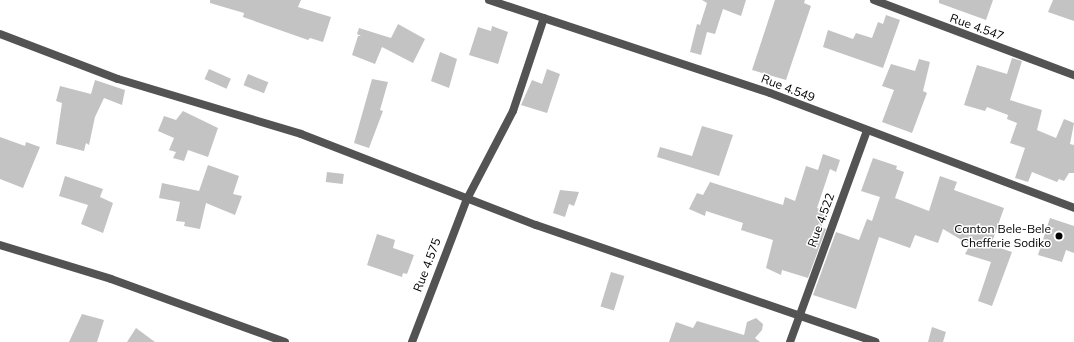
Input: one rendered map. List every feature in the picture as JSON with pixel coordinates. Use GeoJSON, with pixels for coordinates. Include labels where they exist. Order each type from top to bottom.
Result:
{"type":"FeatureCollection","features":[{"type":"Feature","properties":{"kind":"street","name":"Rue 4.549"},"geometry":{"type":"LineString","coordinates":[[489,0],[770,93],[867,131],[1074,208]]}},
{"type":"Feature","properties":{"kind":"street","name":"Rue 4.547"},"geometry":{"type":"LineString","coordinates":[[874,0],[1074,75]]}},
{"type":"Feature","properties":{"kind":"street","name":"Rue 4.575"},"geometry":{"type":"LineString","coordinates":[[412,342],[467,199],[513,111],[544,18]]}},
{"type":"Feature","properties":{"kind":"street"},"geometry":{"type":"LineString","coordinates":[[0,34],[118,79],[301,134],[536,225],[875,342]]}},
{"type":"Feature","properties":{"kind":"street","name":"Rue 4.522"},"geometry":{"type":"LineString","coordinates":[[790,342],[867,131]]}},
{"type":"Feature","properties":{"kind":"street"},"geometry":{"type":"LineString","coordinates":[[0,245],[111,279],[285,342]]}},
{"type":"Feature","properties":{"kind":"building"},"geometry":{"type":"Polygon","coordinates":[[[210,0],[301,0],[298,7],[331,17],[323,42],[310,38],[308,40],[243,17],[244,13],[210,3],[210,0]]]}},
{"type":"Feature","properties":{"kind":"building"},"geometry":{"type":"Polygon","coordinates":[[[702,0],[746,0],[741,16],[723,9],[715,34],[707,32],[701,55],[690,52],[697,24],[700,25],[707,3],[702,0]]]}},
{"type":"Feature","properties":{"kind":"building"},"geometry":{"type":"Polygon","coordinates":[[[775,0],[805,0],[804,3],[811,6],[786,80],[752,70],[775,0]]]}},
{"type":"Feature","properties":{"kind":"building"},"geometry":{"type":"Polygon","coordinates":[[[939,0],[993,0],[986,20],[939,3],[939,0]]]}},
{"type":"Feature","properties":{"kind":"building"},"geometry":{"type":"Polygon","coordinates":[[[1053,0],[1074,0],[1074,21],[1048,12],[1053,0]]]}},
{"type":"Feature","properties":{"kind":"building"},"geometry":{"type":"Polygon","coordinates":[[[886,15],[900,20],[883,68],[823,47],[828,30],[853,39],[856,33],[872,38],[878,22],[883,24],[886,15]]]}},
{"type":"Feature","properties":{"kind":"building"},"geometry":{"type":"Polygon","coordinates":[[[398,24],[425,39],[413,63],[382,47],[375,64],[352,55],[358,36],[361,36],[357,34],[359,28],[391,38],[398,24]]]}},
{"type":"Feature","properties":{"kind":"building"},"geometry":{"type":"Polygon","coordinates":[[[492,26],[508,32],[498,64],[469,55],[478,27],[491,31],[492,26]]]}},
{"type":"Feature","properties":{"kind":"building"},"geometry":{"type":"Polygon","coordinates":[[[440,52],[457,59],[449,88],[431,81],[440,52]]]}},
{"type":"Feature","properties":{"kind":"building"},"geometry":{"type":"Polygon","coordinates":[[[1012,58],[1022,61],[1010,100],[1042,110],[1037,130],[1056,138],[1064,119],[1074,123],[1070,144],[1074,145],[1074,173],[1069,173],[1064,181],[1059,179],[1057,182],[1032,172],[1028,182],[1015,178],[1025,148],[1010,143],[1017,123],[1007,119],[1008,115],[987,107],[985,111],[964,105],[977,65],[1007,74],[1012,58]]]}},
{"type":"Feature","properties":{"kind":"building"},"geometry":{"type":"Polygon","coordinates":[[[919,59],[930,62],[923,91],[927,93],[912,133],[882,122],[894,90],[882,86],[891,64],[915,71],[919,59]]]}},
{"type":"Feature","properties":{"kind":"building"},"geometry":{"type":"Polygon","coordinates":[[[209,69],[231,79],[226,89],[205,79],[209,69]]]}},
{"type":"Feature","properties":{"kind":"building"},"geometry":{"type":"Polygon","coordinates":[[[547,69],[560,74],[547,113],[521,105],[532,80],[542,84],[547,69]]]}},
{"type":"Feature","properties":{"kind":"building"},"geometry":{"type":"Polygon","coordinates":[[[248,74],[268,82],[264,93],[244,85],[248,74]]]}},
{"type":"Feature","properties":{"kind":"building"},"geometry":{"type":"Polygon","coordinates":[[[372,79],[388,82],[380,110],[383,111],[369,148],[354,143],[372,79]]]}},
{"type":"Feature","properties":{"kind":"building"},"geometry":{"type":"Polygon","coordinates":[[[95,80],[125,90],[122,105],[104,98],[95,117],[89,145],[86,143],[84,151],[56,144],[62,103],[56,101],[60,86],[91,94],[95,80]]]}},
{"type":"Feature","properties":{"kind":"building"},"geometry":{"type":"Polygon","coordinates":[[[183,111],[218,128],[208,157],[188,150],[184,161],[173,158],[176,152],[169,150],[174,138],[158,131],[164,116],[176,120],[183,111]]]}},
{"type":"Feature","properties":{"kind":"building"},"geometry":{"type":"Polygon","coordinates":[[[702,126],[733,135],[719,176],[657,157],[660,147],[692,156],[702,126]]]}},
{"type":"Feature","properties":{"kind":"building"},"geometry":{"type":"Polygon","coordinates":[[[0,137],[25,146],[26,142],[40,147],[23,188],[0,179],[0,137]]]}},
{"type":"Feature","properties":{"kind":"building"},"geometry":{"type":"Polygon","coordinates":[[[823,154],[840,160],[836,172],[830,169],[817,208],[827,212],[821,227],[826,229],[808,278],[782,270],[781,275],[766,268],[773,240],[741,230],[743,223],[706,211],[705,216],[689,209],[697,193],[703,195],[710,182],[783,205],[785,197],[795,201],[806,166],[818,170],[823,154]]]}},
{"type":"Feature","properties":{"kind":"building"},"geometry":{"type":"Polygon","coordinates":[[[873,158],[897,166],[896,169],[904,172],[895,198],[929,211],[940,176],[957,182],[954,190],[1004,208],[991,245],[1012,252],[992,306],[978,301],[991,262],[965,254],[970,245],[943,229],[938,243],[915,235],[910,248],[879,237],[856,309],[813,295],[836,232],[859,240],[867,219],[872,221],[880,197],[861,191],[873,158]]]}},
{"type":"Feature","properties":{"kind":"building"},"geometry":{"type":"Polygon","coordinates":[[[208,165],[239,176],[233,194],[242,196],[235,215],[206,203],[200,229],[184,226],[185,222],[176,221],[180,202],[159,198],[162,183],[199,191],[208,165]]]}},
{"type":"Feature","properties":{"kind":"building"},"geometry":{"type":"Polygon","coordinates":[[[327,172],[344,174],[343,184],[326,182],[327,172]]]}},
{"type":"Feature","properties":{"kind":"building"},"geometry":{"type":"Polygon","coordinates":[[[65,176],[103,189],[100,197],[113,203],[103,233],[81,224],[88,205],[59,196],[65,176]]]}},
{"type":"Feature","properties":{"kind":"building"},"geometry":{"type":"Polygon","coordinates":[[[560,190],[579,192],[574,206],[569,204],[565,217],[553,213],[560,190]]]}},
{"type":"Feature","properties":{"kind":"building","name":"Canton Bele-Bele Chefferie Sodiko"},"geometry":{"type":"Polygon","coordinates":[[[1050,218],[1074,226],[1074,253],[1066,250],[1062,262],[1038,255],[1050,218]]]}},
{"type":"Feature","properties":{"kind":"building"},"geometry":{"type":"Polygon","coordinates":[[[377,234],[395,240],[393,248],[414,255],[407,274],[403,273],[402,277],[367,265],[377,234]]]}},
{"type":"Feature","properties":{"kind":"building"},"geometry":{"type":"Polygon","coordinates":[[[611,272],[624,276],[614,311],[600,306],[611,272]]]}},
{"type":"Feature","properties":{"kind":"building"},"geometry":{"type":"Polygon","coordinates":[[[82,314],[104,320],[97,342],[69,342],[82,314]]]}},
{"type":"Feature","properties":{"kind":"building"},"geometry":{"type":"Polygon","coordinates":[[[756,318],[763,324],[762,330],[755,338],[760,342],[669,342],[676,322],[693,328],[697,321],[744,335],[747,322],[756,318]]]}},
{"type":"Feature","properties":{"kind":"building"},"geometry":{"type":"Polygon","coordinates":[[[932,327],[946,332],[943,342],[928,342],[932,327]]]}},
{"type":"Feature","properties":{"kind":"building"},"geometry":{"type":"Polygon","coordinates":[[[136,328],[155,342],[127,342],[136,328]]]}},
{"type":"Feature","properties":{"kind":"place","name":"Canton Bele-Bele Chefferie Sodiko"},"geometry":{"type":"Point","coordinates":[1059,236]}}]}
